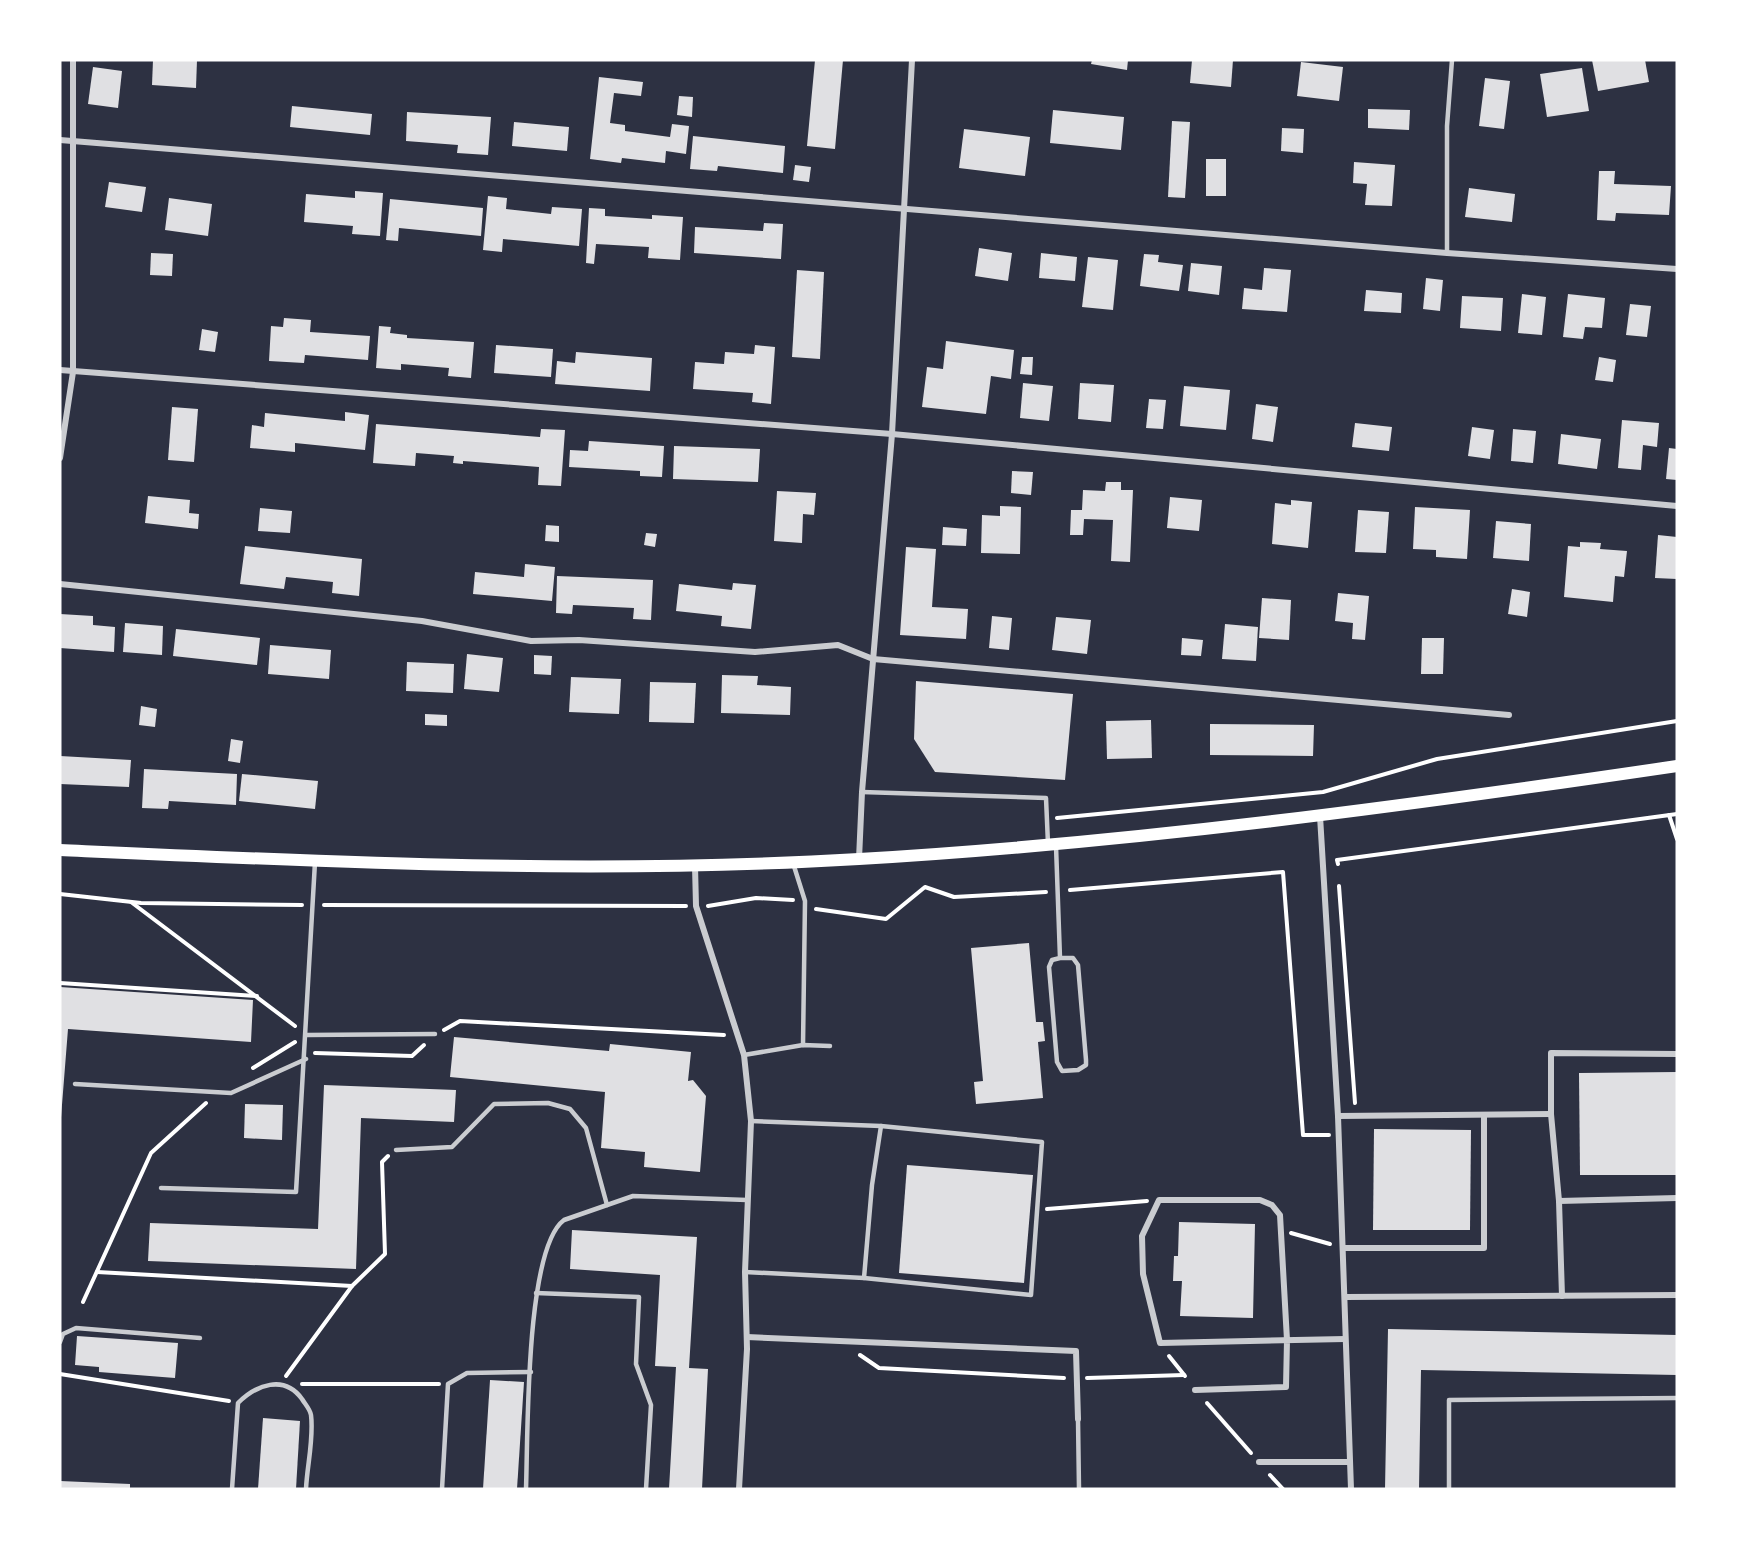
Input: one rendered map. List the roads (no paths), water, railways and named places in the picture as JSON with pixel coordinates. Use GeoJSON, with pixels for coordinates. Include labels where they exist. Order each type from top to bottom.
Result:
{"type":"FeatureCollection","features":[{"type":"Feature","properties":{"kind":"main road"},"geometry":{"type":"LineString","coordinates":[[60,850],[315,861],[695,866],[859,859],[1052,843],[1320,816],[1677,766]]}},
{"type":"Feature","properties":{"kind":"street"},"geometry":{"type":"LineString","coordinates":[[60,458],[73,372],[75,141],[73,60]]}},
{"type":"Feature","properties":{"kind":"street"},"geometry":{"type":"LineString","coordinates":[[859,859],[862,792],[892,434],[906,209],[912,60]]}},
{"type":"Feature","properties":{"kind":"street"},"geometry":{"type":"LineString","coordinates":[[60,140],[1447,253],[1677,268]]}},
{"type":"Feature","properties":{"kind":"street"},"geometry":{"type":"LineString","coordinates":[[60,370],[892,434],[1677,506]]}},
{"type":"Feature","properties":{"kind":"street"},"geometry":{"type":"LineString","coordinates":[[60,584],[423,621],[531,641],[579,640],[755,652],[838,645],[873,659],[1509,715]]}},
{"type":"Feature","properties":{"kind":"street"},"geometry":{"type":"LineString","coordinates":[[1320,816],[1338,1116],[1351,1489]]}},
{"type":"Feature","properties":{"kind":"street"},"geometry":{"type":"LineString","coordinates":[[695,866],[696,906],[744,1055],[751,1121],[745,1272],[747,1337],[739,1489]]}},
{"type":"Feature","properties":{"kind":"street"},"geometry":{"type":"LineString","coordinates":[[1562,1296],[1559,1201],[1551,1114],[1551,1053],[1677,1054]]}},
{"type":"Feature","properties":{"kind":"street"},"geometry":{"type":"LineString","coordinates":[[1338,1116],[1551,1114]]}},
{"type":"Feature","properties":{"kind":"street"},"geometry":{"type":"LineString","coordinates":[[1344,1248],[1484,1248],[1484,1116]]}},
{"type":"Feature","properties":{"kind":"street"},"geometry":{"type":"LineString","coordinates":[[1559,1201],[1677,1198]]}},
{"type":"Feature","properties":{"kind":"street"},"geometry":{"type":"LineString","coordinates":[[1195,1390],[1286,1388],[1287,1340],[1280,1215],[1272,1205],[1260,1200],[1160,1200],[1142,1236],[1143,1274],[1160,1343],[1287,1340],[1346,1339]]}},
{"type":"Feature","properties":{"kind":"street"},"geometry":{"type":"LineString","coordinates":[[1345,1297],[1677,1295]]}},
{"type":"Feature","properties":{"kind":"street"},"geometry":{"type":"LineString","coordinates":[[747,1337],[1076,1351],[1079,1378],[1078,1419]]}},
{"type":"Feature","properties":{"kind":"street"},"geometry":{"type":"LineString","coordinates":[[1259,1462],[1350,1462]]}},
{"type":"Feature","properties":{"kind":"lane"},"geometry":{"type":"LineString","coordinates":[[1447,253],[1447,126],[1452,60]]}},
{"type":"Feature","properties":{"kind":"lane"},"geometry":{"type":"LineString","coordinates":[[862,792],[1046,798],[1046,819],[1052,843],[1060,958]]}},
{"type":"Feature","properties":{"kind":"lane"},"geometry":{"type":"LineString","coordinates":[[161,1188],[296,1192],[306,1059],[315,861]]}},
{"type":"Feature","properties":{"kind":"lane"},"geometry":{"type":"LineString","coordinates":[[793,862],[805,901],[803,1044]]}},
{"type":"Feature","properties":{"kind":"lane"},"geometry":{"type":"LineString","coordinates":[[1060,958],[1073,958],[1078,965],[1086,1060],[1086,1065],[1078,1070],[1062,1071],[1057,1062],[1048,968],[1052,960],[1060,958]]}},
{"type":"Feature","properties":{"kind":"lane"},"geometry":{"type":"LineString","coordinates":[[307,1035],[435,1034]]}},
{"type":"Feature","properties":{"kind":"lane"},"geometry":{"type":"LineString","coordinates":[[744,1055],[803,1044],[830,1046]]}},
{"type":"Feature","properties":{"kind":"lane"},"geometry":{"type":"LineString","coordinates":[[75,1084],[231,1093],[306,1059]]}},
{"type":"Feature","properties":{"kind":"lane"},"geometry":{"type":"LineString","coordinates":[[396,1150],[452,1147],[494,1104],[548,1103],[570,1109],[586,1128],[607,1205]]}},
{"type":"Feature","properties":{"kind":"lane"},"geometry":{"type":"LineString","coordinates":[[745,1272],[864,1278],[1031,1295],[1042,1142],[881,1126],[751,1121]]}},
{"type":"Feature","properties":{"kind":"lane"},"geometry":{"type":"LineString","coordinates":[[864,1278],[872,1185],[881,1126]]}},
{"type":"Feature","properties":{"kind":"lane"},"geometry":{"type":"LineString","coordinates":[[526,1489],[536,1293],[550,1238],[556,1226],[633,1196],[747,1200]]}},
{"type":"Feature","properties":{"kind":"lane"},"geometry":{"type":"LineString","coordinates":[[536,1293],[639,1297],[636,1364],[651,1405],[646,1489]]}},
{"type":"Feature","properties":{"kind":"lane"},"geometry":{"type":"LineString","coordinates":[[60,1342],[63,1334],[76,1328],[201,1338]]}},
{"type":"Feature","properties":{"kind":"lane"},"geometry":{"type":"LineString","coordinates":[[442,1489],[448,1384],[467,1373],[531,1372]]}},
{"type":"Feature","properties":{"kind":"lane"},"geometry":{"type":"LineString","coordinates":[[232,1489],[238,1403],[249,1392],[264,1384],[280,1384],[299,1395],[311,1413],[306,1489]]}},
{"type":"Feature","properties":{"kind":"lane"},"geometry":{"type":"LineString","coordinates":[[1449,1489],[1449,1400],[1677,1398]]}},
{"type":"Feature","properties":{"kind":"lane"},"geometry":{"type":"LineString","coordinates":[[1078,1419],[1079,1489]]}}]}
